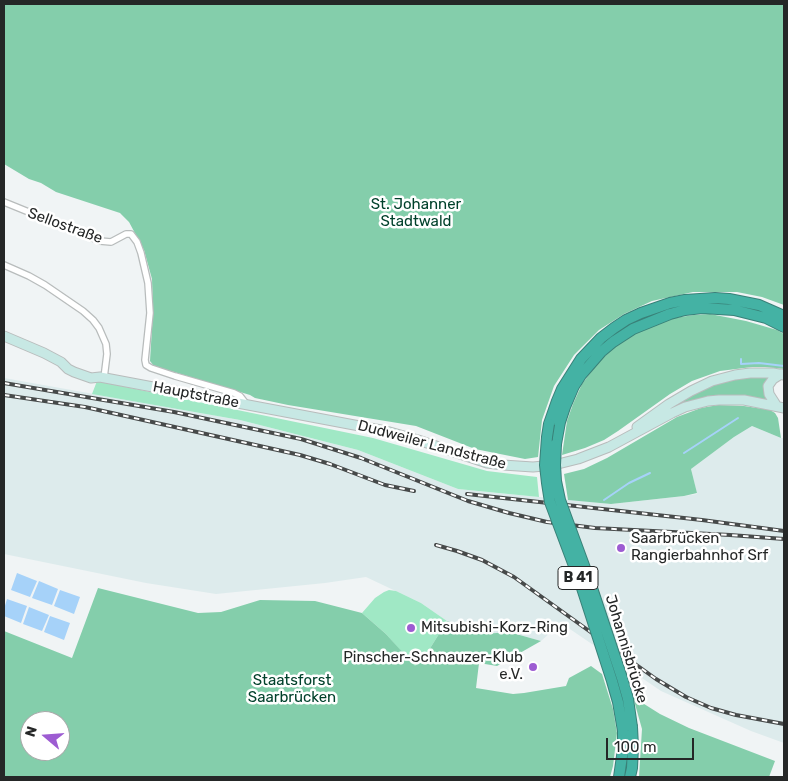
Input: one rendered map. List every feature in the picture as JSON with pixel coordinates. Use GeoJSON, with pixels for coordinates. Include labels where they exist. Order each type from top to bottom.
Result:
{"type":"FeatureCollection","features":[{"type":"Feature","properties":{"kind":"highway","name":"Johannisbrücke"},"geometry":{"type":"LineString","coordinates":[[628,729],[580,582],[550,502],[546,465],[547,437],[549,424],[557,401],[562,389],[581,359],[601,338],[626,320],[641,313],[670,303],[715,298],[752,304],[784,316]]}},
{"type":"Feature","properties":{"kind":"highway","name":"Johannisbrücke"},"geometry":{"type":"LineString","coordinates":[[628,729],[628,699],[622,678],[560,500],[556,481],[555,450],[565,406],[578,381],[601,352],[633,329],[657,318],[685,310],[718,308],[750,313],[766,318],[784,328]]}},
{"type":"Feature","properties":{"kind":"highway","name":"B 41"},"geometry":{"type":"LineString","coordinates":[[619,777],[628,729]]}},
{"type":"Feature","properties":{"kind":"highway","name":"B 41"},"geometry":{"type":"LineString","coordinates":[[628,729],[633,747],[630,777]]}},
{"type":"Feature","properties":{"kind":"main road","name":"Hauptstraße"},"geometry":{"type":"LineString","coordinates":[[4,336],[61,362],[93,372],[102,377],[291,413]]}},
{"type":"Feature","properties":{"kind":"main road","name":"Dudweiler Landstraße"},"geometry":{"type":"LineString","coordinates":[[627,436],[650,416],[691,391],[712,381],[750,373],[783,375]]}},
{"type":"Feature","properties":{"kind":"main road"},"geometry":{"type":"LineString","coordinates":[[780,407],[769,394],[768,386],[773,379],[783,375]]}},
{"type":"Feature","properties":{"kind":"main road","name":"Dudweiler Landstraße"},"geometry":{"type":"LineString","coordinates":[[291,413],[405,436],[487,462],[517,467],[533,467],[554,465],[601,451],[685,407],[708,401],[744,400],[780,407]]}},
{"type":"Feature","properties":{"kind":"street","name":"Sellostraße"},"geometry":{"type":"LineString","coordinates":[[4,202],[100,241],[111,242],[126,234],[131,234],[137,242],[141,253],[148,283],[150,313],[146,365],[175,376],[234,393],[240,396],[247,405]]}},
{"type":"Feature","properties":{"kind":"street"},"geometry":{"type":"LineString","coordinates":[[4,265],[45,284],[93,320],[106,344],[107,354],[102,377]]}},
{"type":"Feature","properties":{"kind":"shaded area"},"geometry":{"type":"Polygon","coordinates":[[[4,378],[240,420],[358,450],[458,489],[611,504],[697,494],[691,469],[752,426],[784,438],[784,743],[751,731],[661,691],[561,623],[541,641],[509,632],[484,634],[447,621],[421,603],[366,577],[216,594],[146,583],[4,554],[4,378]]]}},
{"type":"Feature","properties":{"kind":"green space","name":"St. Johanner Stadtwald"},"geometry":{"type":"Polygon","coordinates":[[[4,4],[784,4],[784,305],[762,297],[737,292],[693,292],[652,301],[624,314],[599,330],[574,355],[554,386],[542,420],[538,457],[525,459],[475,449],[416,426],[255,398],[154,366],[150,361],[153,311],[152,279],[144,250],[129,222],[120,213],[56,192],[4,164],[4,4]]]}},
{"type":"Feature","properties":{"kind":"green space"},"geometry":{"type":"Polygon","coordinates":[[[710,314],[746,321],[777,330],[784,334],[784,369],[752,367],[720,371],[692,381],[604,440],[562,455],[567,421],[582,384],[597,364],[612,349],[651,325],[674,318],[710,314]]]}},
{"type":"Feature","properties":{"kind":"green space"},"geometry":{"type":"Polygon","coordinates":[[[769,377],[765,391],[766,400],[733,396],[661,415],[690,395],[723,381],[769,377]]]}},
{"type":"Feature","properties":{"kind":"green space"},"geometry":{"type":"Polygon","coordinates":[[[97,381],[373,438],[487,471],[537,477],[539,497],[458,489],[358,450],[240,420],[92,394],[97,381]]]}},
{"type":"Feature","properties":{"kind":"green space"},"geometry":{"type":"Polygon","coordinates":[[[718,405],[770,410],[778,418],[781,438],[752,426],[734,437],[691,469],[697,493],[611,504],[568,500],[564,474],[584,469],[607,458],[677,417],[701,408],[718,405]]]}},
{"type":"Feature","properties":{"kind":"green space","name":"Staatsforst Saarbrücken"},"geometry":{"type":"Polygon","coordinates":[[[98,588],[198,613],[221,612],[260,600],[315,601],[362,613],[386,634],[415,666],[424,658],[447,621],[484,634],[509,632],[541,641],[497,666],[479,663],[476,688],[513,694],[566,686],[569,678],[591,666],[602,674],[613,709],[617,733],[613,766],[610,777],[4,777],[4,631],[72,658],[98,588]]]}},
{"type":"Feature","properties":{"kind":"green space","name":"Mitsubishi-Korz-Ring"},"geometry":{"type":"Polygon","coordinates":[[[389,590],[396,591],[421,603],[447,621],[424,658],[415,667],[386,634],[362,613],[375,598],[389,590]]]}},
{"type":"Feature","properties":{"kind":"green space"},"geometry":{"type":"Polygon","coordinates":[[[633,697],[660,714],[689,728],[775,761],[769,777],[639,777],[642,729],[633,697]]]}},
{"type":"Feature","properties":{"kind":"water"},"geometry":{"type":"Polygon","coordinates":[[[17,573],[37,581],[30,597],[11,590],[17,573]]]}},
{"type":"Feature","properties":{"kind":"water"},"geometry":{"type":"Polygon","coordinates":[[[39,581],[58,589],[52,605],[32,598],[39,581]]]}},
{"type":"Feature","properties":{"kind":"water"},"geometry":{"type":"Polygon","coordinates":[[[60,590],[80,597],[74,614],[54,606],[60,590]]]}},
{"type":"Feature","properties":{"kind":"water"},"geometry":{"type":"Polygon","coordinates":[[[7,599],[27,606],[21,623],[4,616],[7,599]]]}},
{"type":"Feature","properties":{"kind":"water"},"geometry":{"type":"Polygon","coordinates":[[[29,607],[49,615],[42,631],[23,624],[29,607]]]}},
{"type":"Feature","properties":{"kind":"water"},"geometry":{"type":"Polygon","coordinates":[[[50,616],[70,623],[64,640],[44,632],[50,616]]]}},
{"type":"Feature","properties":{"kind":"waterway"},"geometry":{"type":"LineString","coordinates":[[741,359],[741,364],[759,363],[784,366]]}},
{"type":"Feature","properties":{"kind":"waterway"},"geometry":{"type":"LineString","coordinates":[[684,453],[738,418]]}},
{"type":"Feature","properties":{"kind":"waterway"},"geometry":{"type":"LineString","coordinates":[[604,500],[629,483],[650,473]]}},
{"type":"Feature","properties":{"kind":"railway"},"geometry":{"type":"LineString","coordinates":[[4,383],[174,412],[301,439],[361,458],[468,501],[547,522],[595,528],[784,539]]}},
{"type":"Feature","properties":{"kind":"railway"},"geometry":{"type":"LineString","coordinates":[[4,395],[85,407],[300,455],[385,485],[414,491]]}},
{"type":"Feature","properties":{"kind":"railway"},"geometry":{"type":"LineString","coordinates":[[467,494],[784,531]]}},
{"type":"Feature","properties":{"kind":"railway"},"geometry":{"type":"LineString","coordinates":[[436,545],[482,560],[514,577],[656,679],[686,697],[711,708],[736,715],[784,724]]}},
{"type":"Feature","properties":{"kind":"place","name":"Saarbrücken Rangierbahnhof Srf"},"geometry":{"type":"Point","coordinates":[621,548]}},
{"type":"Feature","properties":{"kind":"place","name":"Mitsubishi-Korz-Ring"},"geometry":{"type":"Point","coordinates":[411,628]}},
{"type":"Feature","properties":{"kind":"place","name":"Pinscher-Schnauzer-Klub e.V."},"geometry":{"type":"Point","coordinates":[533,667]}}]}
